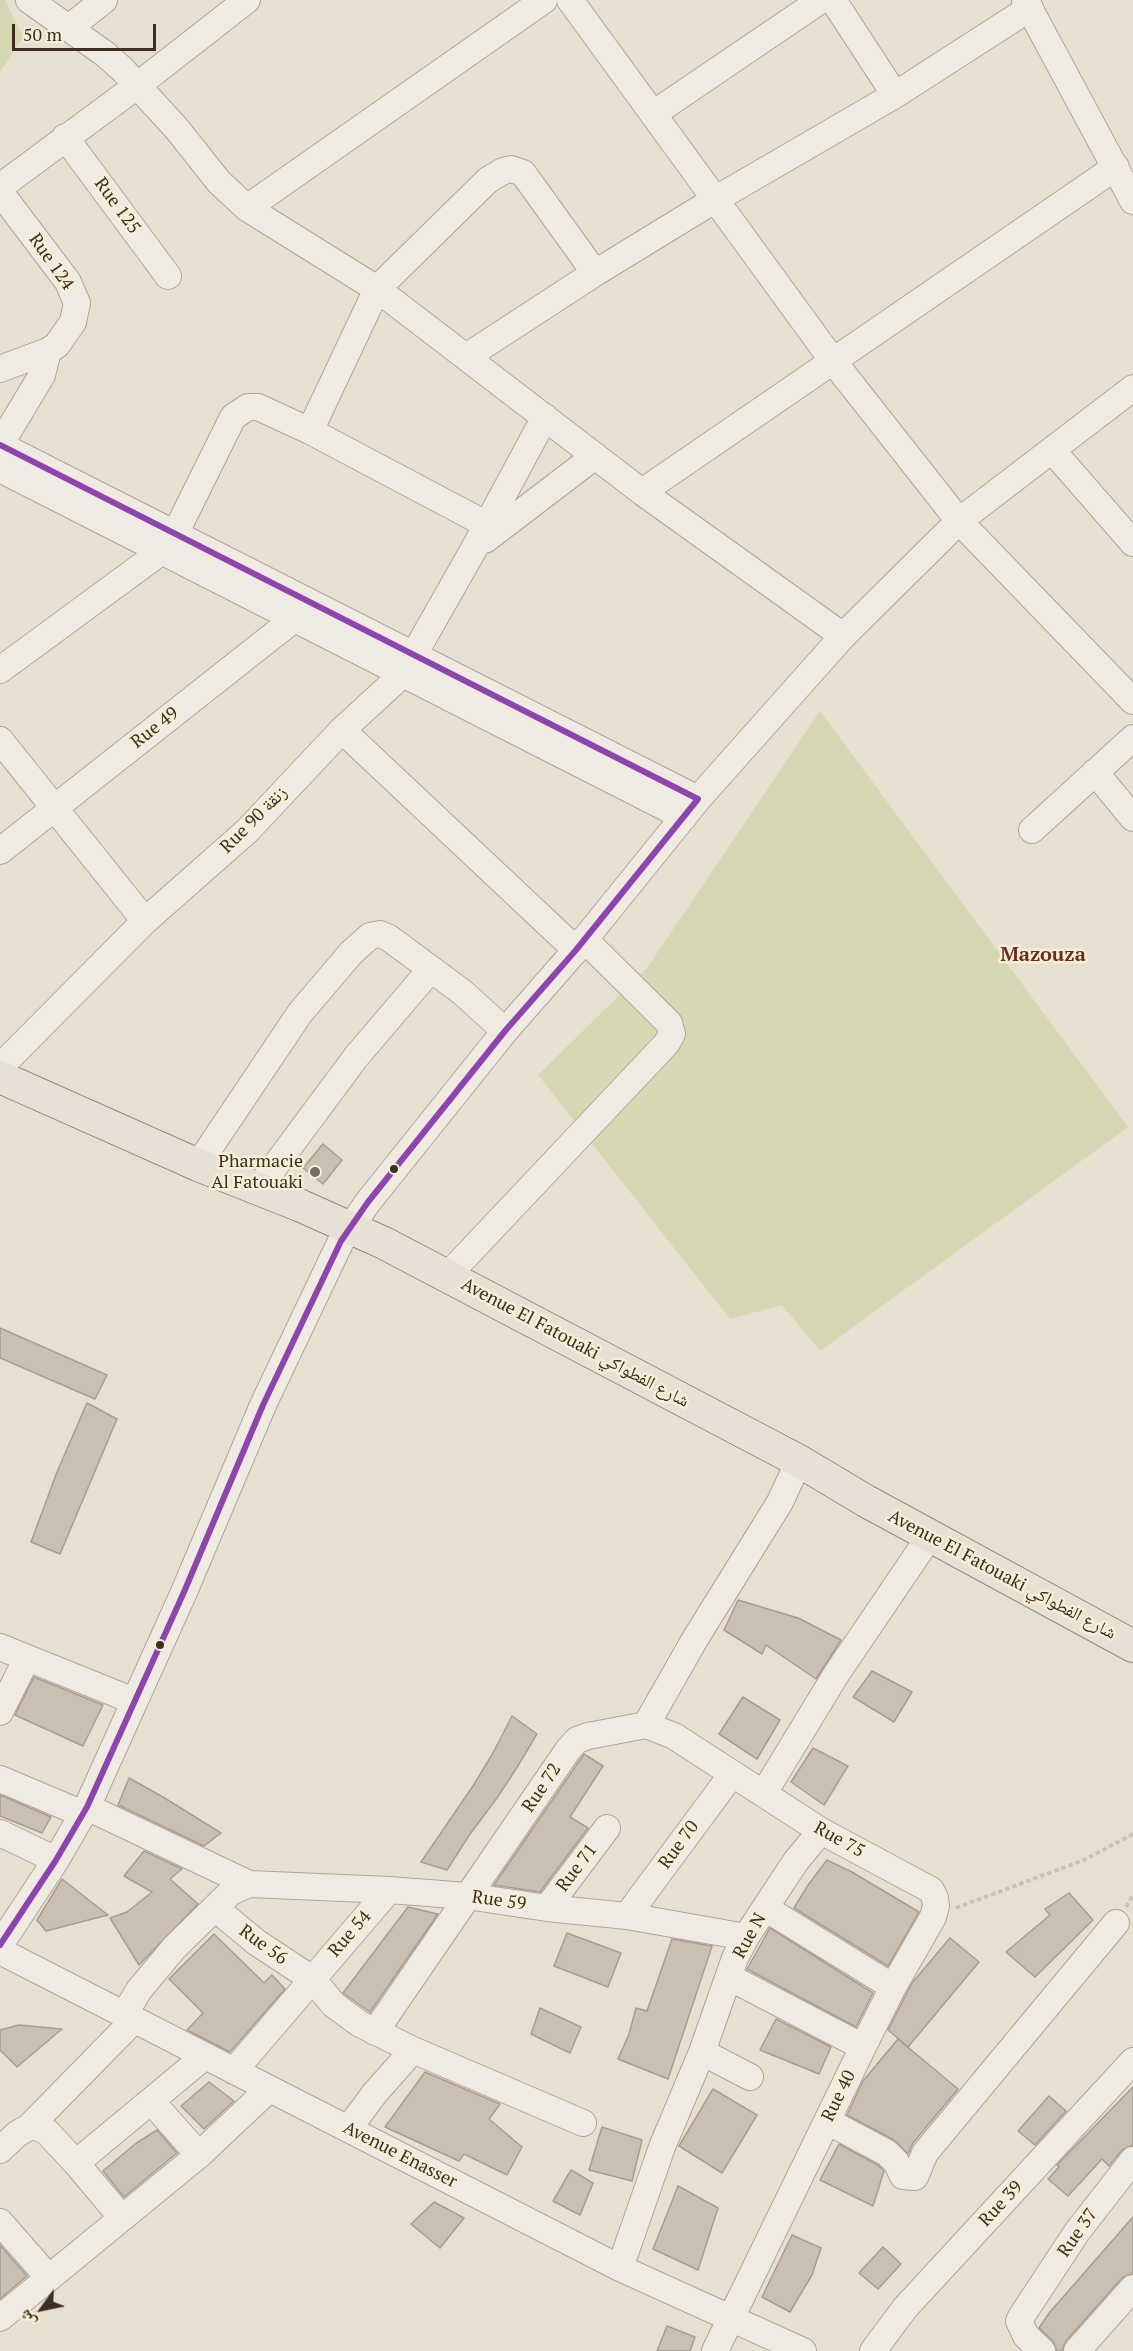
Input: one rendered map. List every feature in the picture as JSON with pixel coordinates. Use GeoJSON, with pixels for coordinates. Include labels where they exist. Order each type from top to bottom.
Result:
{"type":"FeatureCollection","features":[{"type":"Feature","properties":{"kind":"main road","name":"Avenue El Fatouaki شارع الفطواكي"},"geometry":{"type":"LineString","coordinates":[[0,1077],[198,1165],[350,1227],[448,1275],[799,1461],[930,1536],[1133,1646]]}},
{"type":"Feature","properties":{"kind":"street"},"geometry":{"type":"LineString","coordinates":[[29,0],[105,54],[138,85],[219,182],[247,208],[377,289],[642,492],[843,636]]}},
{"type":"Feature","properties":{"kind":"street"},"geometry":{"type":"LineString","coordinates":[[69,28],[104,0]]}},
{"type":"Feature","properties":{"kind":"street"},"geometry":{"type":"LineString","coordinates":[[0,187],[138,85],[247,0]]}},
{"type":"Feature","properties":{"kind":"street"},"geometry":{"type":"LineString","coordinates":[[247,208],[544,0]]}},
{"type":"Feature","properties":{"kind":"street"},"geometry":{"type":"LineString","coordinates":[[570,0],[833,361],[959,521],[1133,700]]}},
{"type":"Feature","properties":{"kind":"street"},"geometry":{"type":"LineString","coordinates":[[653,114],[821,0]]}},
{"type":"Feature","properties":{"kind":"street"},"geometry":{"type":"LineString","coordinates":[[833,0],[895,95]]}},
{"type":"Feature","properties":{"kind":"street"},"geometry":{"type":"LineString","coordinates":[[466,357],[595,273],[716,199],[895,95],[1027,4],[1133,201]]}},
{"type":"Feature","properties":{"kind":"street","name":"Rue 125"},"geometry":{"type":"LineString","coordinates":[[65,137],[168,276]]}},
{"type":"Feature","properties":{"kind":"street"},"geometry":{"type":"LineString","coordinates":[[642,492],[1116,167]]}},
{"type":"Feature","properties":{"kind":"street"},"geometry":{"type":"LineString","coordinates":[[310,431],[377,289],[489,180],[511,169],[523,173],[595,273]]}},
{"type":"Feature","properties":{"kind":"street","name":"Rue 124"},"geometry":{"type":"LineString","coordinates":[[0,192],[68,282],[77,303],[73,322],[66,335],[48,351],[0,369]]}},
{"type":"Feature","properties":{"kind":"street"},"geometry":{"type":"LineString","coordinates":[[48,351],[42,375],[0,445],[168,542],[691,808]]}},
{"type":"Feature","properties":{"kind":"street"},"geometry":{"type":"LineString","coordinates":[[0,1945],[85,1811],[184,1592],[263,1405],[341,1241],[350,1227],[505,1031],[580,945],[691,808],[843,636],[959,521],[1133,388]]}},
{"type":"Feature","properties":{"kind":"street"},"geometry":{"type":"LineString","coordinates":[[0,669],[168,542],[233,417],[241,410],[258,407],[310,431],[492,527]]}},
{"type":"Feature","properties":{"kind":"street"},"geometry":{"type":"LineString","coordinates":[[492,527],[545,417]]}},
{"type":"Feature","properties":{"kind":"street"},"geometry":{"type":"LineString","coordinates":[[1052,450],[1133,543]]}},
{"type":"Feature","properties":{"kind":"street"},"geometry":{"type":"LineString","coordinates":[[492,527],[596,456]]}},
{"type":"Feature","properties":{"kind":"street"},"geometry":{"type":"LineString","coordinates":[[0,469],[168,542]]}},
{"type":"Feature","properties":{"kind":"street","name":"Rue 90 زنقة"},"geometry":{"type":"LineString","coordinates":[[0,1067],[145,921],[247,831],[342,730],[409,665],[475,547],[492,527]]}},
{"type":"Feature","properties":{"kind":"street","name":"Rue 49"},"geometry":{"type":"LineString","coordinates":[[0,851],[299,609]]}},
{"type":"Feature","properties":{"kind":"street"},"geometry":{"type":"LineString","coordinates":[[342,730],[669,1023],[672,1034],[667,1043],[448,1275]]}},
{"type":"Feature","properties":{"kind":"street"},"geometry":{"type":"LineString","coordinates":[[1032,830],[1133,738]]}},
{"type":"Feature","properties":{"kind":"street"},"geometry":{"type":"LineString","coordinates":[[0,740],[145,921]]}},
{"type":"Feature","properties":{"kind":"street"},"geometry":{"type":"LineString","coordinates":[[1095,772],[1133,818]]}},
{"type":"Feature","properties":{"kind":"street"},"geometry":{"type":"LineString","coordinates":[[198,1165],[300,1013],[365,940],[375,934],[389,938],[431,969],[505,1031]]}},
{"type":"Feature","properties":{"kind":"street"},"geometry":{"type":"LineString","coordinates":[[258,1189],[356,1057],[431,969]]}},
{"type":"Feature","properties":{"kind":"street"},"geometry":{"type":"LineString","coordinates":[[646,1725],[695,1639],[780,1502],[799,1461]]}},
{"type":"Feature","properties":{"kind":"street"},"geometry":{"type":"LineString","coordinates":[[764,1793],[837,1673],[930,1536]]}},
{"type":"Feature","properties":{"kind":"street"},"geometry":{"type":"LineString","coordinates":[[0,1647],[134,1701]]}},
{"type":"Feature","properties":{"kind":"street"},"geometry":{"type":"LineString","coordinates":[[0,1712],[27,1658]]}},
{"type":"Feature","properties":{"kind":"street","name":"Rue 75"},"geometry":{"type":"LineString","coordinates":[[646,1725],[674,1736],[821,1831],[931,1890],[936,1906],[933,1917]]}},
{"type":"Feature","properties":{"kind":"street","name":"Rue 72"},"geometry":{"type":"LineString","coordinates":[[375,2032],[568,1750],[577,1740],[646,1725]]}},
{"type":"Feature","properties":{"kind":"street","name":"Rue 70"},"geometry":{"type":"LineString","coordinates":[[627,1916],[732,1774]]}},
{"type":"Feature","properties":{"kind":"street"},"geometry":{"type":"LineString","coordinates":[[0,1779],[85,1811],[249,1884]]}},
{"type":"Feature","properties":{"kind":"street","name":"Rue 71"},"geometry":{"type":"LineString","coordinates":[[547,1908],[607,1828]]}},
{"type":"Feature","properties":{"kind":"street","name":"Rue N"},"geometry":{"type":"LineString","coordinates":[[620,2268],[662,2147],[702,2052],[746,1937],[796,1861],[821,1831]]}},
{"type":"Feature","properties":{"kind":"street"},"geometry":{"type":"LineString","coordinates":[[0,1833],[56,1860]]}},
{"type":"Feature","properties":{"kind":"street"},"geometry":{"type":"LineString","coordinates":[[11,2132],[129,2018],[139,1990],[174,1948],[231,1892],[249,1884]]}},
{"type":"Feature","properties":{"kind":"street","name":"Rue 59"},"geometry":{"type":"LineString","coordinates":[[249,1884],[467,1896],[547,1908],[627,1916],[746,1937]]}},
{"type":"Feature","properties":{"kind":"street","name":"Rue 54"},"geometry":{"type":"LineString","coordinates":[[234,2071],[389,1890]]}},
{"type":"Feature","properties":{"kind":"street","name":"Rue 56"},"geometry":{"type":"LineString","coordinates":[[215,1908],[256,1942],[312,1979],[350,2018],[413,2050],[584,2123]]}},
{"type":"Feature","properties":{"kind":"street"},"geometry":{"type":"LineString","coordinates":[[765,1908],[893,1988]]}},
{"type":"Feature","properties":{"kind":"street","name":"Rue 40"},"geometry":{"type":"LineString","coordinates":[[715,2351],[863,2047],[933,1917]]}},
{"type":"Feature","properties":{"kind":"street"},"geometry":{"type":"LineString","coordinates":[[827,2121],[887,2153],[896,2162],[903,2176],[915,2176],[925,2152],[1116,1923]]}},
{"type":"Feature","properties":{"kind":"street","name":"Avenue Enasser"},"geometry":{"type":"LineString","coordinates":[[0,1952],[620,2268],[803,2351]]}},
{"type":"Feature","properties":{"kind":"street"},"geometry":{"type":"LineString","coordinates":[[729,1977],[863,2047]]}},
{"type":"Feature","properties":{"kind":"street"},"geometry":{"type":"LineString","coordinates":[[348,2129],[375,2093],[413,2050]]}},
{"type":"Feature","properties":{"kind":"street"},"geometry":{"type":"LineString","coordinates":[[702,2052],[750,2077]]}},
{"type":"Feature","properties":{"kind":"street"},"geometry":{"type":"LineString","coordinates":[[76,2163],[206,2056]]}},
{"type":"Feature","properties":{"kind":"street","name":"Rue 39"},"geometry":{"type":"LineString","coordinates":[[873,2351],[905,2308],[1133,2061]]}},
{"type":"Feature","properties":{"kind":"street"},"geometry":{"type":"LineString","coordinates":[[0,2318],[199,2155],[269,2088]]}},
{"type":"Feature","properties":{"kind":"street"},"geometry":{"type":"LineString","coordinates":[[152,2102],[199,2155]]}},
{"type":"Feature","properties":{"kind":"street"},"geometry":{"type":"LineString","coordinates":[[11,2132],[38,2127],[46,2132],[76,2163],[122,2218]]}},
{"type":"Feature","properties":{"kind":"street","name":"Rue 37"},"geometry":{"type":"LineString","coordinates":[[1032,2348],[1019,2322],[1026,2308],[1077,2232],[1133,2160]]}},
{"type":"Feature","properties":{"kind":"street"},"geometry":{"type":"LineString","coordinates":[[0,2222],[49,2278]]}},
{"type":"Feature","properties":{"kind":"street"},"geometry":{"type":"LineString","coordinates":[[1077,2351],[1133,2288]]}},
{"type":"Feature","properties":{"kind":"path"},"geometry":{"type":"LineString","coordinates":[[933,1917],[1084,1860],[1133,1834]]}},
{"type":"Feature","properties":{"kind":"green space"},"geometry":{"type":"Polygon","coordinates":[[[0,0],[5,0],[23,38],[0,72],[0,0]]]}},
{"type":"Feature","properties":{"kind":"green space"},"geometry":{"type":"Polygon","coordinates":[[[820,711],[1128,1127],[820,1351],[782,1305],[730,1319],[538,1075],[647,968],[820,711]]]}},
{"type":"Feature","properties":{"kind":"building"},"geometry":{"type":"Polygon","coordinates":[[[323,1144],[342,1160],[323,1184],[303,1168],[323,1144]]]}},
{"type":"Feature","properties":{"kind":"building"},"geometry":{"type":"Polygon","coordinates":[[[0,1328],[107,1375],[95,1399],[0,1358],[0,1328]]]}},
{"type":"Feature","properties":{"kind":"building"},"geometry":{"type":"Polygon","coordinates":[[[87,1403],[117,1419],[60,1554],[31,1542],[57,1472],[87,1403]]]}},
{"type":"Feature","properties":{"kind":"building"},"geometry":{"type":"Polygon","coordinates":[[[738,1600],[798,1618],[841,1640],[816,1679],[766,1645],[762,1654],[724,1630],[738,1600]]]}},
{"type":"Feature","properties":{"kind":"building"},"geometry":{"type":"Polygon","coordinates":[[[872,1671],[912,1692],[894,1722],[853,1697],[872,1671]]]}},
{"type":"Feature","properties":{"kind":"building"},"geometry":{"type":"Polygon","coordinates":[[[34,1677],[103,1705],[83,1746],[15,1715],[34,1677]]]}},
{"type":"Feature","properties":{"kind":"building"},"geometry":{"type":"Polygon","coordinates":[[[743,1697],[780,1720],[757,1759],[719,1734],[743,1697]]]}},
{"type":"Feature","properties":{"kind":"building"},"geometry":{"type":"Polygon","coordinates":[[[512,1716],[537,1734],[516,1769],[447,1870],[421,1862],[473,1786],[512,1716]]]}},
{"type":"Feature","properties":{"kind":"building"},"geometry":{"type":"Polygon","coordinates":[[[813,1748],[848,1766],[824,1805],[791,1782],[813,1748]]]}},
{"type":"Feature","properties":{"kind":"building"},"geometry":{"type":"Polygon","coordinates":[[[584,1754],[603,1766],[570,1817],[588,1828],[540,1892],[494,1885],[584,1754]]]}},
{"type":"Feature","properties":{"kind":"building"},"geometry":{"type":"Polygon","coordinates":[[[129,1778],[221,1833],[204,1846],[118,1805],[129,1778]]]}},
{"type":"Feature","properties":{"kind":"building"},"geometry":{"type":"Polygon","coordinates":[[[0,1795],[51,1817],[42,1833],[0,1816],[0,1795]]]}},
{"type":"Feature","properties":{"kind":"building"},"geometry":{"type":"Polygon","coordinates":[[[144,1851],[182,1869],[170,1879],[198,1904],[139,1965],[110,1918],[127,1912],[152,1892],[124,1876],[144,1851]]]}},
{"type":"Feature","properties":{"kind":"building"},"geometry":{"type":"Polygon","coordinates":[[[827,1860],[852,1872],[919,1912],[888,1966],[794,1908],[827,1860]]]}},
{"type":"Feature","properties":{"kind":"building"},"geometry":{"type":"Polygon","coordinates":[[[62,1879],[108,1915],[46,1931],[37,1920],[62,1879]]]}},
{"type":"Feature","properties":{"kind":"building"},"geometry":{"type":"Polygon","coordinates":[[[1069,1893],[1093,1920],[1035,1977],[1006,1952],[1050,1915],[1045,1909],[1069,1893]]]}},
{"type":"Feature","properties":{"kind":"building"},"geometry":{"type":"Polygon","coordinates":[[[408,1907],[438,1914],[370,2012],[343,1993],[408,1907]]]}},
{"type":"Feature","properties":{"kind":"building"},"geometry":{"type":"Polygon","coordinates":[[[770,1928],[873,1993],[856,2027],[747,1969],[770,1928]]]}},
{"type":"Feature","properties":{"kind":"building"},"geometry":{"type":"Polygon","coordinates":[[[567,1933],[621,1953],[608,1987],[554,1966],[567,1933]]]}},
{"type":"Feature","properties":{"kind":"building"},"geometry":{"type":"Polygon","coordinates":[[[214,1934],[264,1983],[272,1975],[285,1989],[230,2052],[187,2030],[203,2013],[169,1979],[214,1934]]]}},
{"type":"Feature","properties":{"kind":"building"},"geometry":{"type":"Polygon","coordinates":[[[950,1938],[979,1962],[908,2047],[888,2030],[912,1983],[950,1938]]]}},
{"type":"Feature","properties":{"kind":"building"},"geometry":{"type":"Polygon","coordinates":[[[672,1939],[712,1946],[668,2079],[618,2059],[629,2034],[636,2008],[647,2011],[672,1939]]]}},
{"type":"Feature","properties":{"kind":"building"},"geometry":{"type":"Polygon","coordinates":[[[540,2008],[581,2027],[570,2053],[531,2034],[540,2008]]]}},
{"type":"Feature","properties":{"kind":"building"},"geometry":{"type":"Polygon","coordinates":[[[776,2019],[831,2047],[819,2074],[760,2050],[776,2019]]]}},
{"type":"Feature","properties":{"kind":"building"},"geometry":{"type":"Polygon","coordinates":[[[19,2025],[62,2029],[17,2067],[0,2050],[0,2030],[19,2025]]]}},
{"type":"Feature","properties":{"kind":"building"},"geometry":{"type":"Polygon","coordinates":[[[898,2039],[958,2089],[913,2143],[908,2154],[894,2140],[847,2115],[863,2081],[898,2039]]]}},
{"type":"Feature","properties":{"kind":"building"},"geometry":{"type":"Polygon","coordinates":[[[425,2072],[500,2104],[489,2119],[522,2147],[507,2175],[464,2154],[459,2161],[385,2127],[425,2072]]]}},
{"type":"Feature","properties":{"kind":"building"},"geometry":{"type":"Polygon","coordinates":[[[209,2082],[234,2101],[204,2129],[181,2106],[209,2082]]]}},
{"type":"Feature","properties":{"kind":"building"},"geometry":{"type":"Polygon","coordinates":[[[1133,2087],[1133,2145],[1122,2150],[1109,2166],[1102,2159],[1068,2196],[1048,2179],[1059,2167],[1057,2165],[1133,2087]]]}},
{"type":"Feature","properties":{"kind":"building"},"geometry":{"type":"Polygon","coordinates":[[[713,2089],[757,2115],[722,2173],[679,2146],[713,2089]]]}},
{"type":"Feature","properties":{"kind":"building"},"geometry":{"type":"Polygon","coordinates":[[[1049,2096],[1066,2111],[1035,2145],[1018,2131],[1049,2096]]]}},
{"type":"Feature","properties":{"kind":"building"},"geometry":{"type":"Polygon","coordinates":[[[602,2127],[642,2140],[632,2181],[589,2170],[602,2127]]]}},
{"type":"Feature","properties":{"kind":"building"},"geometry":{"type":"Polygon","coordinates":[[[157,2130],[177,2153],[124,2197],[103,2171],[135,2144],[157,2130]]]}},
{"type":"Feature","properties":{"kind":"building"},"geometry":{"type":"Polygon","coordinates":[[[839,2144],[878,2165],[884,2171],[873,2206],[820,2180],[839,2144]]]}},
{"type":"Feature","properties":{"kind":"building"},"geometry":{"type":"Polygon","coordinates":[[[571,2170],[593,2183],[580,2215],[553,2201],[571,2170]]]}},
{"type":"Feature","properties":{"kind":"building"},"geometry":{"type":"Polygon","coordinates":[[[678,2186],[718,2208],[698,2270],[653,2249],[678,2186]]]}},
{"type":"Feature","properties":{"kind":"building"},"geometry":{"type":"Polygon","coordinates":[[[434,2202],[464,2218],[440,2248],[411,2224],[434,2202]]]}},
{"type":"Feature","properties":{"kind":"building"},"geometry":{"type":"Polygon","coordinates":[[[1133,2217],[1133,2273],[1122,2278],[1066,2341],[1062,2351],[1057,2351],[1053,2341],[1039,2328],[1050,2312],[1133,2217]]]}},
{"type":"Feature","properties":{"kind":"building"},"geometry":{"type":"Polygon","coordinates":[[[792,2235],[821,2248],[812,2275],[790,2312],[762,2297],[792,2235]]]}},
{"type":"Feature","properties":{"kind":"building"},"geometry":{"type":"Polygon","coordinates":[[[0,2245],[27,2276],[0,2299],[0,2245]]]}},
{"type":"Feature","properties":{"kind":"building"},"geometry":{"type":"Polygon","coordinates":[[[883,2247],[901,2264],[878,2289],[859,2273],[883,2247]]]}},
{"type":"Feature","properties":{"kind":"building"},"geometry":{"type":"Polygon","coordinates":[[[667,2326],[695,2337],[690,2351],[657,2351],[667,2326]]]}},
{"type":"Feature","properties":{"kind":"transit line"},"geometry":{"type":"LineString","coordinates":[[0,445],[698,799],[576,950],[505,1031],[368,1202],[341,1241],[263,1405],[184,1592],[87,1807],[56,1860],[0,1945]]}},
{"type":"Feature","properties":{"kind":"place","name":"Pharmacie Al Fatouaki"},"geometry":{"type":"Point","coordinates":[315,1172]}},
{"type":"Feature","properties":{"kind":"district","name":"Mazouza"},"geometry":{"type":"Point","coordinates":[1043,955]}}]}
